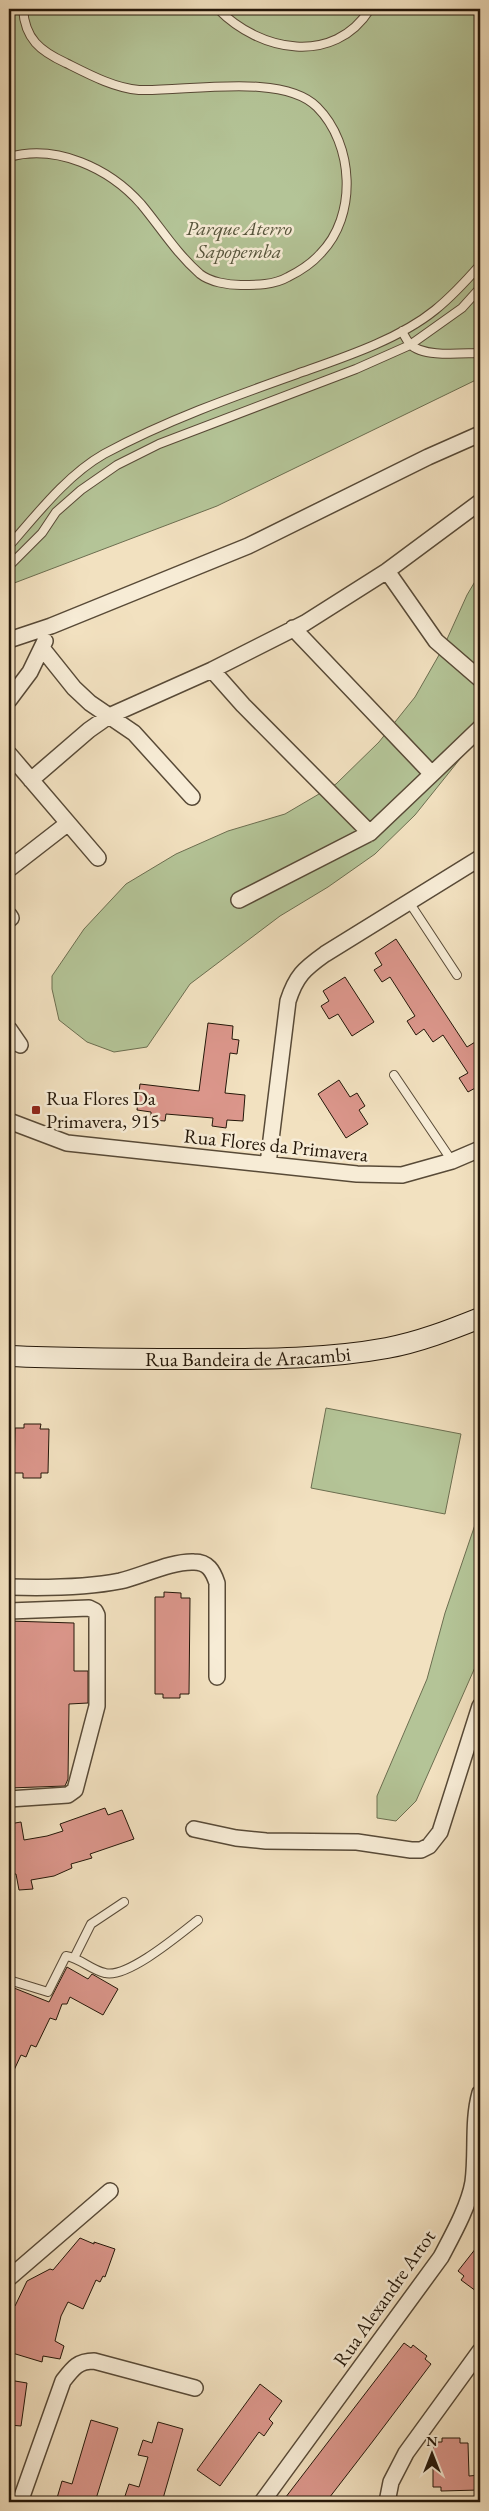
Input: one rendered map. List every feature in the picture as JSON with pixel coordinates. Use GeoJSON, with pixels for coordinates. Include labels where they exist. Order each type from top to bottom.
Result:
{"type":"FeatureCollection","features":[{"type":"Feature","properties":{"kind":"main road","name":"Rua Bandeira de Aracambi"},"geometry":{"type":"LineString","coordinates":[[9,1356],[89,1359],[276,1359],[345,1354],[388,1348],[429,1337],[480,1318]]}},
{"type":"Feature","properties":{"kind":"street"},"geometry":{"type":"LineString","coordinates":[[9,640],[51,626],[248,546],[428,457],[480,434]]}},
{"type":"Feature","properties":{"kind":"street"},"geometry":{"type":"LineString","coordinates":[[31,780],[89,730],[109,716],[212,670],[305,623],[387,571],[480,502]]}},
{"type":"Feature","properties":{"kind":"street"},"geometry":{"type":"LineString","coordinates":[[387,571],[436,641],[480,679]]}},
{"type":"Feature","properties":{"kind":"street"},"geometry":{"type":"LineString","coordinates":[[9,700],[30,672],[51,626]]}},
{"type":"Feature","properties":{"kind":"street"},"geometry":{"type":"LineString","coordinates":[[294,628],[432,774]]}},
{"type":"Feature","properties":{"kind":"street"},"geometry":{"type":"LineString","coordinates":[[42,648],[74,688],[146,744],[192,797]]}},
{"type":"Feature","properties":{"kind":"street"},"geometry":{"type":"LineString","coordinates":[[212,670],[243,705],[370,833]]}},
{"type":"Feature","properties":{"kind":"street"},"geometry":{"type":"LineString","coordinates":[[239,900],[370,833],[480,728]]}},
{"type":"Feature","properties":{"kind":"street"},"geometry":{"type":"LineString","coordinates":[[9,754],[66,824],[98,858]]}},
{"type":"Feature","properties":{"kind":"street"},"geometry":{"type":"LineString","coordinates":[[9,869],[66,824]]}},
{"type":"Feature","properties":{"kind":"street"},"geometry":{"type":"LineString","coordinates":[[268,1164],[288,1001],[295,982],[306,967],[325,954],[480,858]]}},
{"type":"Feature","properties":{"kind":"street"},"geometry":{"type":"LineString","coordinates":[[9,1029],[20,1045]]}},
{"type":"Feature","properties":{"kind":"street","name":"Rua Flores da Primavera"},"geometry":{"type":"LineString","coordinates":[[9,1121],[67,1143],[357,1174],[402,1175],[452,1161],[480,1149]]}},
{"type":"Feature","properties":{"kind":"street"},"geometry":{"type":"LineString","coordinates":[[9,1587],[95,1584],[119,1581],[182,1563],[194,1562],[206,1565],[214,1572],[217,1583],[217,1678]]}},
{"type":"Feature","properties":{"kind":"street"},"geometry":{"type":"LineString","coordinates":[[9,1611],[89,1608],[95,1611],[98,1687],[94,1720],[75,1790],[68,1795],[9,1799]]}},
{"type":"Feature","properties":{"kind":"street"},"geometry":{"type":"LineString","coordinates":[[194,1829],[236,1838],[266,1841],[357,1842],[411,1850],[430,1846],[440,1832],[480,1706]]}},
{"type":"Feature","properties":{"kind":"street","name":"Rua Alexandre Artot"},"geometry":{"type":"LineString","coordinates":[[262,2502],[441,2257],[456,2228],[473,2183],[474,2137],[480,2093]]}},
{"type":"Feature","properties":{"kind":"street"},"geometry":{"type":"LineString","coordinates":[[473,2183],[480,2168]]}},
{"type":"Feature","properties":{"kind":"street"},"geometry":{"type":"LineString","coordinates":[[9,2278],[110,2191]]}},
{"type":"Feature","properties":{"kind":"street"},"geometry":{"type":"LineString","coordinates":[[387,2502],[391,2482],[406,2452],[480,2352]]}},
{"type":"Feature","properties":{"kind":"street"},"geometry":{"type":"LineString","coordinates":[[20,2502],[63,2381],[73,2368],[82,2361],[94,2361],[195,2388]]}},
{"type":"Feature","properties":{"kind":"lane"},"geometry":{"type":"LineString","coordinates":[[9,157],[19,154],[54,154],[81,161],[121,185],[141,204],[184,260],[203,276],[229,285],[262,285],[287,278],[320,254],[337,229],[346,196],[346,169],[341,148],[331,123],[316,105],[294,94],[270,87],[233,86],[137,90],[116,85],[46,54],[30,34],[23,9]]}},
{"type":"Feature","properties":{"kind":"lane"},"geometry":{"type":"LineString","coordinates":[[218,9],[252,34],[282,46],[308,48],[330,43],[350,32],[370,9]]}},
{"type":"Feature","properties":{"kind":"lane"},"geometry":{"type":"LineString","coordinates":[[9,546],[60,489],[102,455],[154,430],[227,399],[349,355],[402,331],[434,311],[480,265]]}},
{"type":"Feature","properties":{"kind":"lane"},"geometry":{"type":"LineString","coordinates":[[9,566],[42,533],[56,512],[81,490],[117,464],[159,444],[347,372],[410,345],[462,308],[480,288]]}},
{"type":"Feature","properties":{"kind":"lane"},"geometry":{"type":"LineString","coordinates":[[402,331],[410,345],[421,350],[436,353],[480,352]]}},
{"type":"Feature","properties":{"kind":"lane"},"geometry":{"type":"LineString","coordinates":[[409,902],[457,975]]}},
{"type":"Feature","properties":{"kind":"lane"},"geometry":{"type":"LineString","coordinates":[[394,1074],[452,1161]]}},
{"type":"Feature","properties":{"kind":"lane"},"geometry":{"type":"LineString","coordinates":[[74,1958],[91,1924],[124,1902]]}},
{"type":"Feature","properties":{"kind":"lane"},"geometry":{"type":"LineString","coordinates":[[9,1980],[48,1992],[66,1957],[74,1958],[102,1972],[111,1974],[141,1962],[198,1920]]}},
{"type":"Feature","properties":{"kind":"green space","name":"Parque Aterro Sapopemba"},"geometry":{"type":"Polygon","coordinates":[[[9,9],[480,9],[480,378],[217,506],[9,585],[9,9]]]}},
{"type":"Feature","properties":{"kind":"green space"},"geometry":{"type":"Polygon","coordinates":[[[480,573],[480,734],[415,815],[375,854],[328,887],[280,916],[190,984],[147,1047],[114,1052],[87,1042],[59,1020],[52,989],[52,976],[84,929],[126,884],[176,854],[228,831],[285,814],[336,784],[379,742],[415,697],[443,648],[467,595],[480,573]]]}},
{"type":"Feature","properties":{"kind":"green space"},"geometry":{"type":"Polygon","coordinates":[[[326,1408],[461,1434],[445,1514],[311,1488],[326,1408]]]}},
{"type":"Feature","properties":{"kind":"green space"},"geometry":{"type":"Polygon","coordinates":[[[480,1510],[480,1656],[416,1801],[396,1821],[377,1818],[377,1796],[427,1679],[445,1613],[480,1510]]]}},
{"type":"Feature","properties":{"kind":"building"},"geometry":{"type":"Polygon","coordinates":[[[396,939],[467,1047],[480,1039],[480,1092],[477,1087],[468,1092],[459,1078],[468,1073],[443,1035],[433,1042],[424,1029],[416,1035],[407,1021],[415,1016],[390,977],[382,982],[374,970],[382,965],[375,953],[396,939]]]}},
{"type":"Feature","properties":{"kind":"building"},"geometry":{"type":"Polygon","coordinates":[[[345,977],[374,1022],[352,1036],[338,1014],[329,1019],[321,1006],[329,1001],[323,991],[345,977]]]}},
{"type":"Feature","properties":{"kind":"building"},"geometry":{"type":"Polygon","coordinates":[[[208,1023],[233,1026],[232,1039],[239,1040],[237,1054],[230,1053],[225,1093],[245,1095],[243,1121],[227,1120],[226,1128],[212,1126],[213,1118],[166,1114],[165,1121],[151,1120],[151,1112],[137,1110],[140,1084],[199,1091],[208,1023]]]}},
{"type":"Feature","properties":{"kind":"building"},"geometry":{"type":"Polygon","coordinates":[[[339,1080],[350,1097],[357,1093],[365,1106],[359,1110],[368,1124],[346,1138],[318,1094],[339,1080]]]}},
{"type":"Feature","properties":{"kind":"building"},"geometry":{"type":"Polygon","coordinates":[[[24,1424],[41,1424],[40,1429],[49,1429],[48,1473],[41,1473],[41,1478],[23,1478],[23,1473],[14,1473],[15,1428],[24,1428],[24,1424]]]}},
{"type":"Feature","properties":{"kind":"building"},"geometry":{"type":"Polygon","coordinates":[[[164,1592],[181,1593],[181,1598],[190,1598],[189,1694],[180,1694],[180,1698],[163,1698],[163,1694],[155,1694],[155,1597],[164,1597],[164,1592]]]}},
{"type":"Feature","properties":{"kind":"building"},"geometry":{"type":"Polygon","coordinates":[[[9,1621],[74,1623],[74,1671],[88,1671],[88,1703],[69,1704],[68,1779],[65,1786],[9,1788],[9,1621]]]}},
{"type":"Feature","properties":{"kind":"building"},"geometry":{"type":"Polygon","coordinates":[[[105,1808],[108,1815],[122,1810],[134,1839],[90,1854],[92,1858],[71,1864],[72,1868],[54,1876],[31,1880],[33,1889],[19,1890],[16,1874],[9,1874],[9,1824],[21,1822],[24,1840],[63,1831],[60,1824],[105,1808]]]}},
{"type":"Feature","properties":{"kind":"building"},"geometry":{"type":"Polygon","coordinates":[[[67,1967],[88,1979],[92,1974],[118,1989],[103,2015],[70,1997],[67,2004],[62,2004],[56,2020],[50,2018],[36,2047],[31,2045],[26,2057],[21,2055],[9,2081],[9,1986],[49,2002],[67,1967]]]}},
{"type":"Feature","properties":{"kind":"building"},"geometry":{"type":"Polygon","coordinates":[[[80,2238],[94,2244],[94,2242],[115,2249],[105,2277],[103,2276],[100,2282],[96,2280],[83,2309],[68,2302],[61,2316],[55,2341],[64,2346],[60,2359],[43,2356],[42,2362],[9,2352],[9,2304],[15,2306],[27,2281],[50,2269],[53,2270],[80,2238]]]}},
{"type":"Feature","properties":{"kind":"building"},"geometry":{"type":"Polygon","coordinates":[[[480,2243],[480,2294],[461,2280],[464,2276],[458,2271],[480,2243]]]}},
{"type":"Feature","properties":{"kind":"building"},"geometry":{"type":"Polygon","coordinates":[[[404,2343],[411,2348],[413,2345],[427,2356],[425,2359],[431,2364],[373,2441],[326,2502],[282,2502],[404,2343]]]}},
{"type":"Feature","properties":{"kind":"building"},"geometry":{"type":"Polygon","coordinates":[[[9,2380],[27,2383],[21,2426],[9,2425],[9,2380]]]}},
{"type":"Feature","properties":{"kind":"building"},"geometry":{"type":"Polygon","coordinates":[[[260,2384],[282,2401],[269,2419],[273,2423],[264,2436],[259,2432],[220,2486],[197,2470],[260,2384]]]}},
{"type":"Feature","properties":{"kind":"building"},"geometry":{"type":"Polygon","coordinates":[[[91,2420],[118,2428],[95,2502],[72,2502],[57,2498],[62,2481],[72,2484],[91,2420]]]}},
{"type":"Feature","properties":{"kind":"building"},"geometry":{"type":"Polygon","coordinates":[[[158,2422],[183,2429],[162,2502],[134,2502],[124,2499],[129,2484],[139,2487],[148,2457],[138,2455],[143,2440],[152,2443],[158,2422]]]}},
{"type":"Feature","properties":{"kind":"building"},"geometry":{"type":"Polygon","coordinates":[[[442,2438],[460,2438],[460,2443],[468,2443],[469,2476],[480,2475],[480,2490],[441,2491],[441,2487],[433,2487],[433,2442],[442,2442],[442,2438]]]}},
{"type":"Feature","properties":{"kind":"place","name":"Rua Flores Da Primavera, 915"},"geometry":{"type":"Point","coordinates":[36,1110]}}]}
